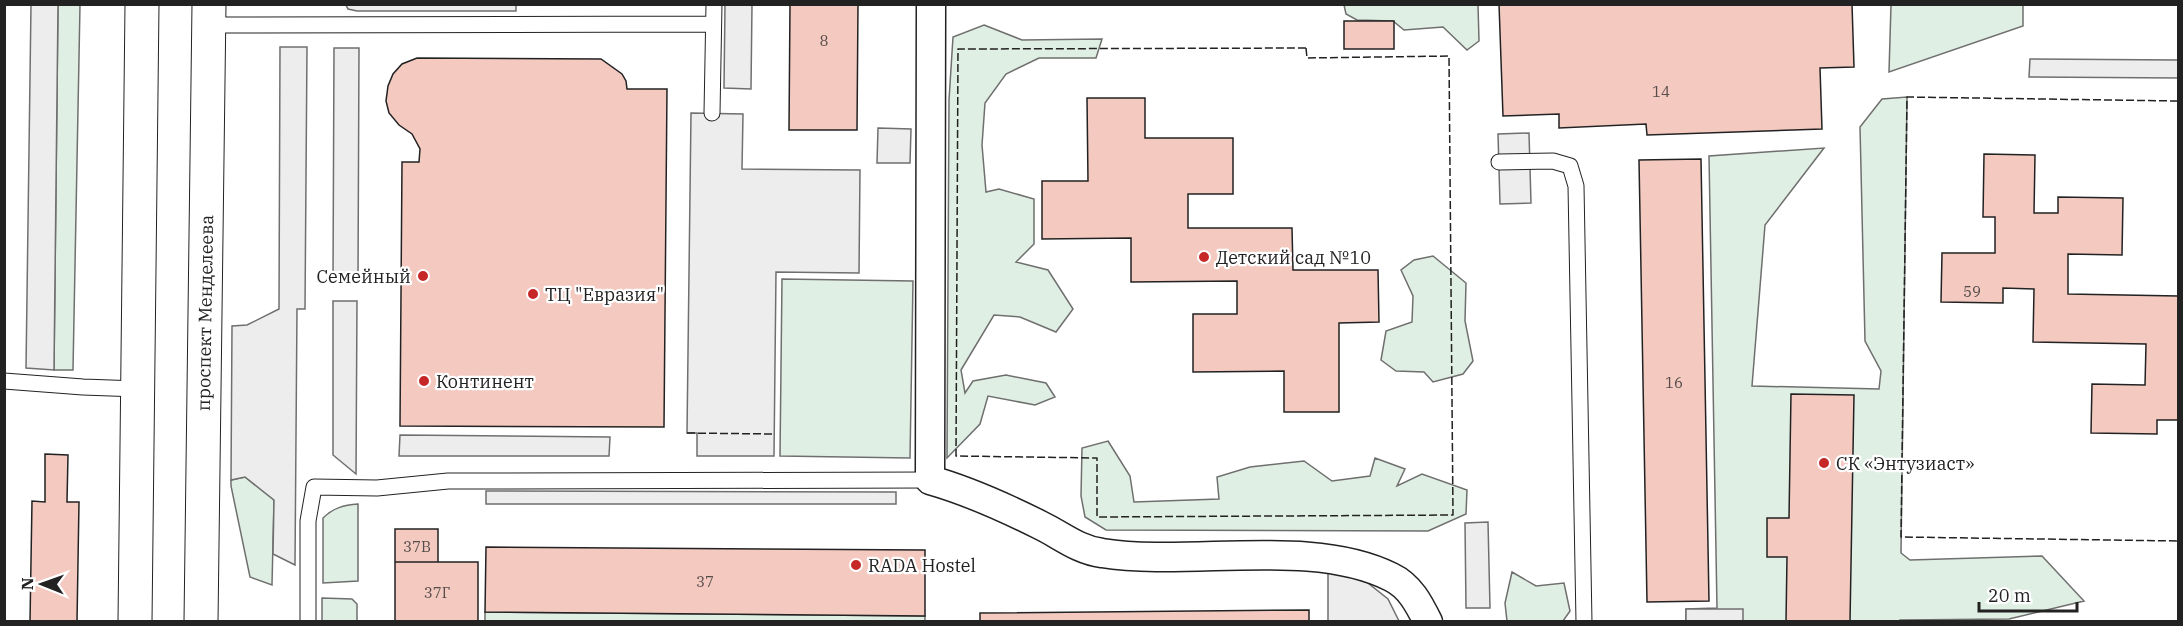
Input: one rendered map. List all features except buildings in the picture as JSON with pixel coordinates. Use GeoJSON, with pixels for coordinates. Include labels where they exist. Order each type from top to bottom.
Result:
{"type":"FeatureCollection","features":[{"type":"Feature","properties":{"kind":"main road"},"geometry":{"type":"LineString","coordinates":[[135,621],[142,4]]}},
{"type":"Feature","properties":{"kind":"main road","name":"проспект Менделеева"},"geometry":{"type":"LineString","coordinates":[[201,621],[209,15]]}},
{"type":"Feature","properties":{"kind":"street"},"geometry":{"type":"LineString","coordinates":[[931,4],[930,480],[964,490],[1042,526],[1077,546],[1101,553],[1296,557],[1346,562],[1392,577],[1414,596],[1428,621]]}},
{"type":"Feature","properties":{"kind":"lane"},"geometry":{"type":"LineString","coordinates":[[712,113],[714,4]]}},
{"type":"Feature","properties":{"kind":"lane"},"geometry":{"type":"LineString","coordinates":[[209,15],[330,23],[713,24]]}},
{"type":"Feature","properties":{"kind":"lane"},"geometry":{"type":"LineString","coordinates":[[1499,162],[1553,161],[1570,166],[1576,186],[1584,621]]}},
{"type":"Feature","properties":{"kind":"lane"},"geometry":{"type":"LineString","coordinates":[[4,381],[83,387],[138,388]]}},
{"type":"Feature","properties":{"kind":"lane"},"geometry":{"type":"LineString","coordinates":[[308,621],[308,521],[314,487],[377,488],[485,481],[930,480]]}},
{"type":"Feature","properties":{"kind":"green space"},"geometry":{"type":"Polygon","coordinates":[[[58,5],[80,5],[73,370],[54,370],[58,5]]]}},
{"type":"Feature","properties":{"kind":"green space"},"geometry":{"type":"Polygon","coordinates":[[[1344,5],[1478,5],[1479,41],[1467,50],[1443,27],[1404,30],[1393,21],[1357,20],[1346,14],[1344,5]]]}},
{"type":"Feature","properties":{"kind":"green space"},"geometry":{"type":"Polygon","coordinates":[[[1891,5],[2023,5],[2023,26],[1889,72],[1891,5]]]}},
{"type":"Feature","properties":{"kind":"green space"},"geometry":{"type":"Polygon","coordinates":[[[984,25],[1022,40],[1102,39],[1096,58],[1039,58],[1006,74],[985,103],[982,145],[986,192],[999,189],[1034,199],[1034,244],[1016,262],[1048,270],[1073,309],[1056,332],[1020,317],[994,315],[961,370],[965,393],[973,381],[1006,375],[1046,383],[1055,397],[1035,405],[988,396],[980,424],[947,458],[949,100],[953,37],[984,25]]]}},
{"type":"Feature","properties":{"kind":"green space"},"geometry":{"type":"Polygon","coordinates":[[[1907,97],[1901,553],[1910,560],[2042,556],[2084,601],[2009,619],[1686,621],[1686,609],[1717,608],[1709,156],[1824,148],[1765,225],[1752,386],[1879,389],[1881,371],[1865,341],[1860,127],[1882,99],[1907,97]]]}},
{"type":"Feature","properties":{"kind":"green space"},"geometry":{"type":"Polygon","coordinates":[[[1433,256],[1466,283],[1465,321],[1473,361],[1463,374],[1433,382],[1424,372],[1396,371],[1381,360],[1386,331],[1412,322],[1413,296],[1401,270],[1414,260],[1433,256]]]}},
{"type":"Feature","properties":{"kind":"green space"},"geometry":{"type":"Polygon","coordinates":[[[782,279],[913,281],[910,458],[780,456],[782,279]]]}},
{"type":"Feature","properties":{"kind":"green space"},"geometry":{"type":"Polygon","coordinates":[[[1108,441],[1130,476],[1134,502],[1219,499],[1217,477],[1250,467],[1304,461],[1332,481],[1370,476],[1375,458],[1405,469],[1397,486],[1422,474],[1467,490],[1466,514],[1428,531],[1106,530],[1085,517],[1081,496],[1082,448],[1108,441]]]}},
{"type":"Feature","properties":{"kind":"green space"},"geometry":{"type":"Polygon","coordinates":[[[245,477],[274,500],[272,585],[250,577],[231,486],[231,480],[245,477]]]}},
{"type":"Feature","properties":{"kind":"green space"},"geometry":{"type":"Polygon","coordinates":[[[358,504],[358,581],[323,583],[323,518],[339,508],[358,504]]]}},
{"type":"Feature","properties":{"kind":"green space"},"geometry":{"type":"Polygon","coordinates":[[[1512,572],[1536,586],[1564,583],[1570,611],[1563,621],[1507,621],[1505,603],[1512,572]]]}},
{"type":"Feature","properties":{"kind":"green space"},"geometry":{"type":"Polygon","coordinates":[[[322,598],[352,599],[357,604],[357,621],[322,621],[322,598]]]}},
{"type":"Feature","properties":{"kind":"green space"},"geometry":{"type":"Polygon","coordinates":[[[485,612],[925,616],[925,621],[485,621],[485,612]]]}},
{"type":"Feature","properties":{"kind":"shaded area"},"geometry":{"type":"Polygon","coordinates":[[[31,5],[58,5],[54,370],[26,368],[31,5]]]}},
{"type":"Feature","properties":{"kind":"shaded area"},"geometry":{"type":"Polygon","coordinates":[[[346,5],[516,5],[516,11],[357,11],[348,9],[346,5]]]}},
{"type":"Feature","properties":{"kind":"shaded area"},"geometry":{"type":"Polygon","coordinates":[[[725,5],[752,5],[751,89],[724,88],[725,5]]]}},
{"type":"Feature","properties":{"kind":"shaded area"},"geometry":{"type":"Polygon","coordinates":[[[280,47],[307,47],[305,309],[297,309],[295,565],[273,554],[274,500],[245,477],[231,480],[232,326],[247,325],[279,309],[280,47]]]}},
{"type":"Feature","properties":{"kind":"shaded area"},"geometry":{"type":"Polygon","coordinates":[[[334,48],[359,48],[358,278],[333,278],[334,48]]]}},
{"type":"Feature","properties":{"kind":"shaded area"},"geometry":{"type":"Polygon","coordinates":[[[2030,59],[2178,60],[2178,78],[2029,77],[2030,59]]]}},
{"type":"Feature","properties":{"kind":"shaded area"},"geometry":{"type":"Polygon","coordinates":[[[691,113],[743,114],[742,169],[860,170],[859,273],[776,272],[774,456],[697,456],[697,433],[687,433],[691,113]]]}},
{"type":"Feature","properties":{"kind":"shaded area"},"geometry":{"type":"Polygon","coordinates":[[[878,128],[911,129],[910,163],[877,163],[878,128]]]}},
{"type":"Feature","properties":{"kind":"shaded area"},"geometry":{"type":"Polygon","coordinates":[[[1529,133],[1531,203],[1500,204],[1498,134],[1529,133]]]}},
{"type":"Feature","properties":{"kind":"shaded area"},"geometry":{"type":"Polygon","coordinates":[[[333,301],[357,301],[356,474],[333,455],[333,301]]]}},
{"type":"Feature","properties":{"kind":"shaded area"},"geometry":{"type":"Polygon","coordinates":[[[400,435],[610,437],[609,456],[399,456],[400,435]]]}},
{"type":"Feature","properties":{"kind":"shaded area"},"geometry":{"type":"Polygon","coordinates":[[[486,491],[896,492],[896,504],[486,504],[486,491]]]}},
{"type":"Feature","properties":{"kind":"shaded area"},"geometry":{"type":"Polygon","coordinates":[[[1488,522],[1490,608],[1466,608],[1465,523],[1488,522]]]}},
{"type":"Feature","properties":{"kind":"shaded area"},"geometry":{"type":"Polygon","coordinates":[[[1328,567],[1359,576],[1388,599],[1399,621],[1328,621],[1328,567]]]}},
{"type":"Feature","properties":{"kind":"shaded area"},"geometry":{"type":"Polygon","coordinates":[[[1686,609],[1743,609],[1743,621],[1686,621],[1686,609]]]}},
{"type":"Feature","properties":{"kind":"fence"},"geometry":{"type":"LineString","coordinates":[[1306,48],[1307,58],[1449,56],[1453,515],[1097,517],[1097,458],[956,456],[958,49],[1306,48]]}},
{"type":"Feature","properties":{"kind":"fence"},"geometry":{"type":"LineString","coordinates":[[2178,101],[1907,97],[1901,537],[2178,541]]}},
{"type":"Feature","properties":{"kind":"fence"},"geometry":{"type":"LineString","coordinates":[[687,433],[774,434]]}},
{"type":"Feature","properties":{"kind":"place","name":"Детский сад №10"},"geometry":{"type":"Point","coordinates":[1204,257]}},
{"type":"Feature","properties":{"kind":"place","name":"Семейный"},"geometry":{"type":"Point","coordinates":[423,276]}},
{"type":"Feature","properties":{"kind":"place","name":"ТЦ \"Евразия\""},"geometry":{"type":"Point","coordinates":[533,294]}},
{"type":"Feature","properties":{"kind":"place","name":"Континент"},"geometry":{"type":"Point","coordinates":[424,381]}},
{"type":"Feature","properties":{"kind":"place","name":"СК «Энтузиаст»"},"geometry":{"type":"Point","coordinates":[1824,463]}},
{"type":"Feature","properties":{"kind":"place","name":"RADA Hostel"},"geometry":{"type":"Point","coordinates":[856,565]}}]}
